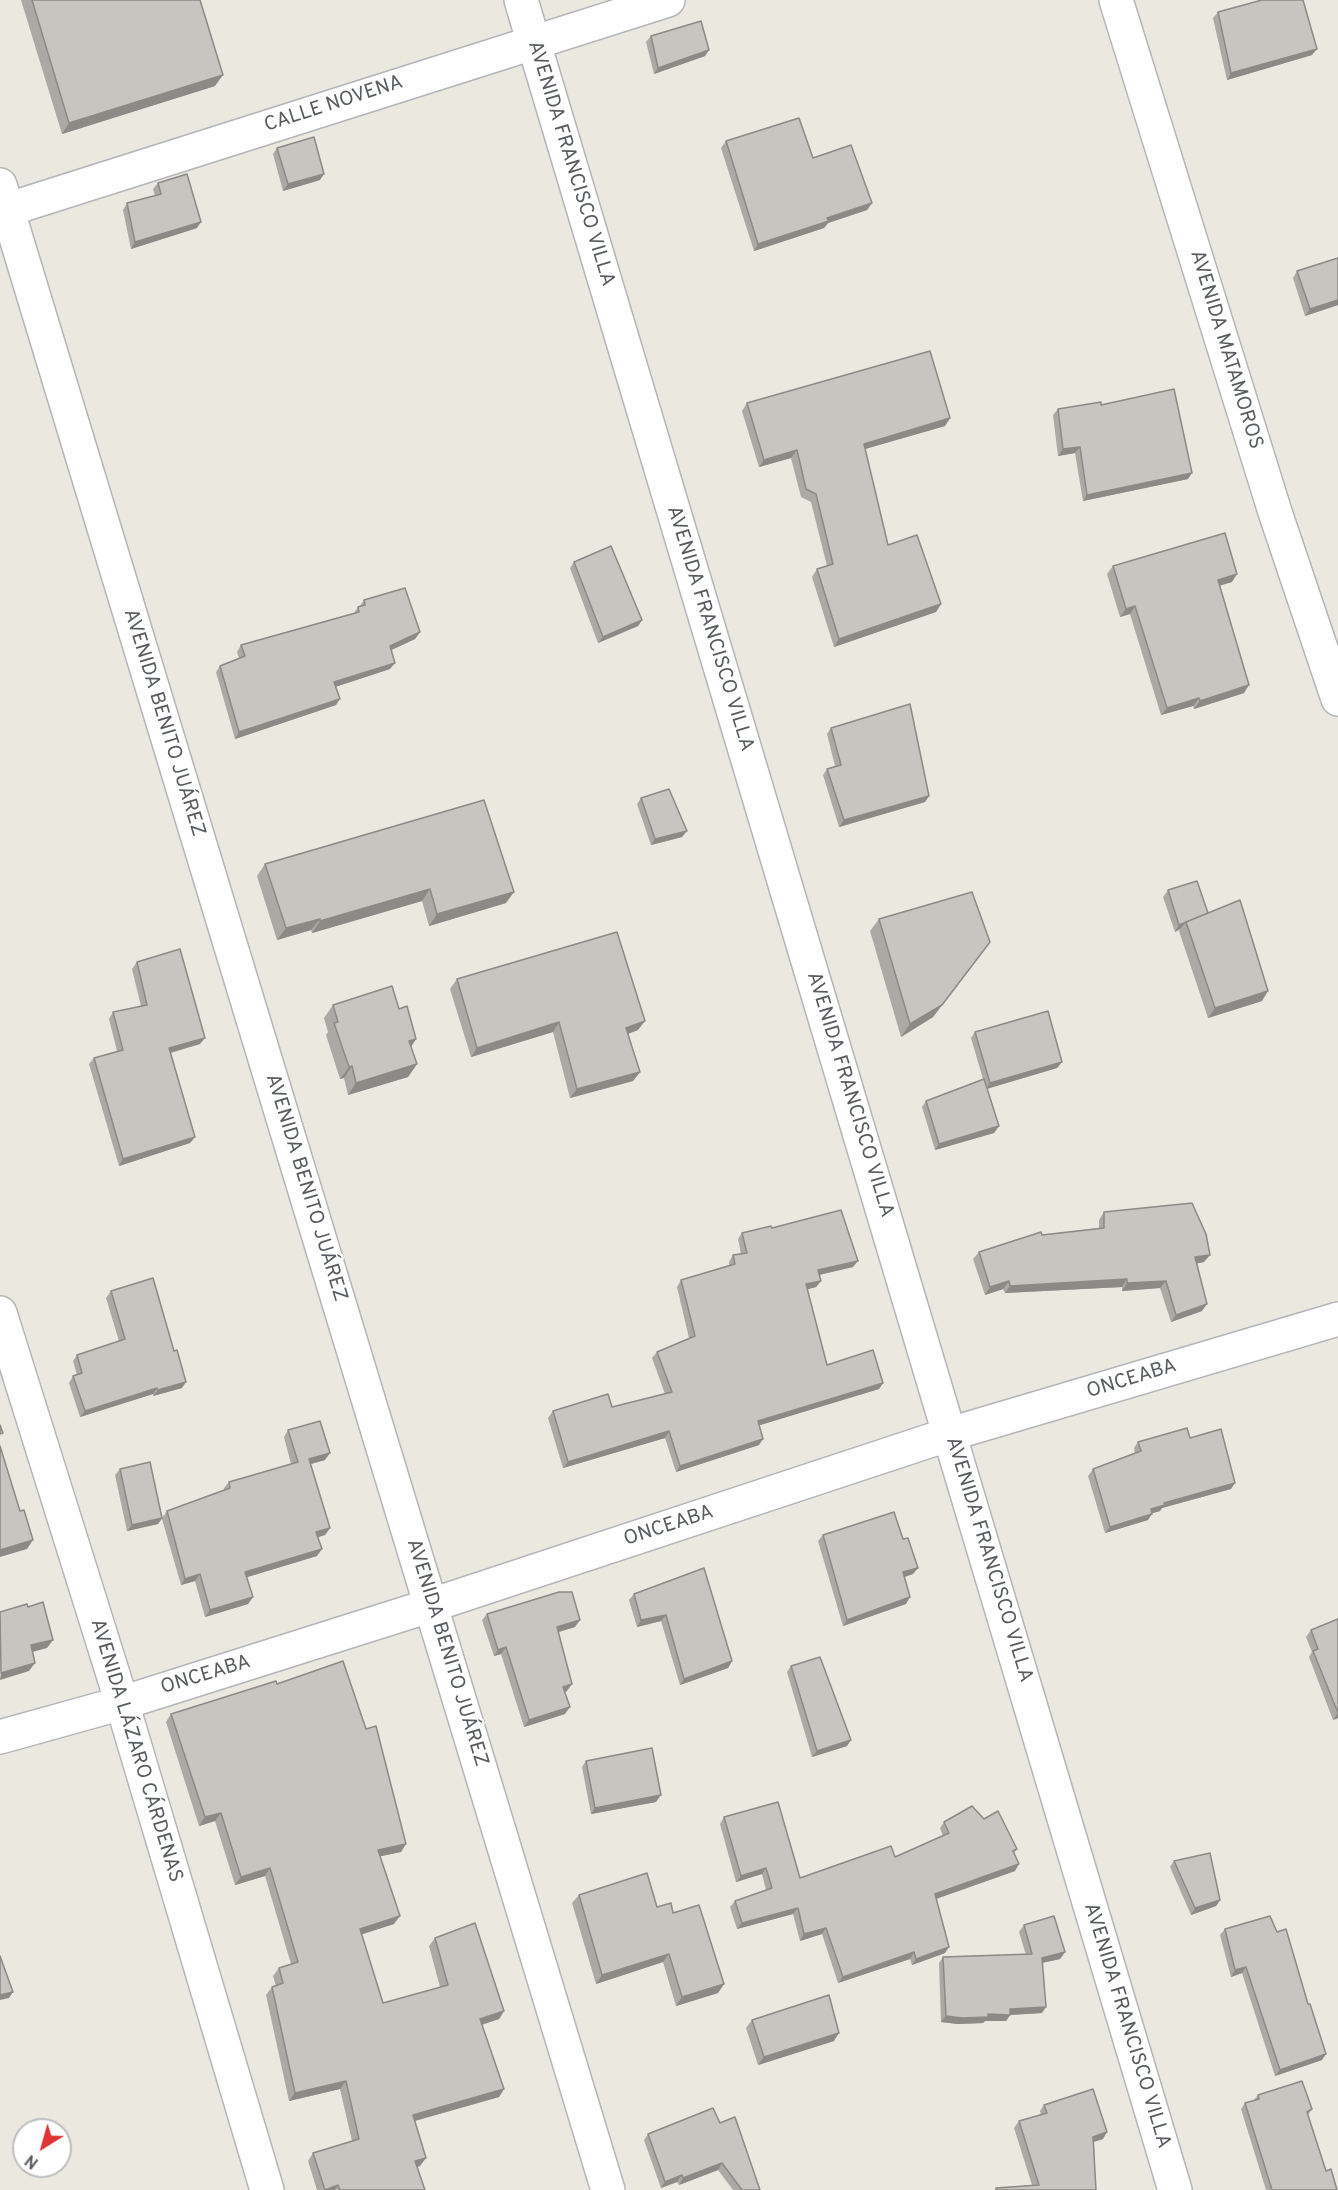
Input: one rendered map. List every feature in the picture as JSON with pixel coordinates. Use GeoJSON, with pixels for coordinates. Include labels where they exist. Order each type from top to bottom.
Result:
{"type":"FeatureCollection","features":[{"type":"Feature","properties":{"kind":"street","name":"AVENIDA FRANCISCO VILLA"},"geometry":{"type":"LineString","coordinates":[[521,0],[1175,2190]]}},
{"type":"Feature","properties":{"kind":"street","name":"CALLE NOVENA"},"geometry":{"type":"LineString","coordinates":[[2,202],[668,0]]}},
{"type":"Feature","properties":{"kind":"street","name":"AVENIDA MATAMOROS"},"geometry":{"type":"LineString","coordinates":[[1116,0],[1275,512],[1338,699]]}},
{"type":"Feature","properties":{"kind":"street","name":"AVENIDA BENITO JUÁREZ"},"geometry":{"type":"LineString","coordinates":[[2,202],[432,1605],[608,2190]]}},
{"type":"Feature","properties":{"kind":"street","name":"AVENIDA LÁZARO CÁRDENAS"},"geometry":{"type":"LineString","coordinates":[[0,1313],[122,1703],[267,2190]]}},
{"type":"Feature","properties":{"kind":"street","name":"ONCEABA"},"geometry":{"type":"LineString","coordinates":[[0,1737],[122,1703],[432,1605],[950,1434],[1338,1319]]}},
{"type":"Feature","properties":{"kind":"building"},"geometry":{"type":"Polygon","coordinates":[[[32,0],[200,0],[223,75],[69,123],[32,0]]]}},
{"type":"Feature","properties":{"kind":"building"},"geometry":{"type":"Polygon","coordinates":[[[1262,0],[1303,0],[1317,49],[1231,73],[1218,12],[1262,0]]]}},
{"type":"Feature","properties":{"kind":"building"},"geometry":{"type":"Polygon","coordinates":[[[701,21],[709,50],[658,68],[651,36],[701,21]]]}},
{"type":"Feature","properties":{"kind":"building"},"geometry":{"type":"Polygon","coordinates":[[[799,118],[813,158],[851,145],[872,203],[827,218],[829,221],[758,244],[726,141],[799,118]]]}},
{"type":"Feature","properties":{"kind":"building"},"geometry":{"type":"Polygon","coordinates":[[[314,137],[324,174],[288,184],[277,148],[314,137]]]}},
{"type":"Feature","properties":{"kind":"building"},"geometry":{"type":"Polygon","coordinates":[[[187,174],[201,222],[135,242],[127,203],[161,194],[158,183],[187,174]]]}},
{"type":"Feature","properties":{"kind":"building"},"geometry":{"type":"Polygon","coordinates":[[[1338,258],[1338,300],[1310,309],[1297,271],[1338,258]]]}},
{"type":"Feature","properties":{"kind":"building"},"geometry":{"type":"Polygon","coordinates":[[[930,351],[950,418],[864,444],[888,545],[917,535],[941,604],[839,639],[817,569],[833,564],[816,494],[806,489],[797,450],[764,460],[747,403],[930,351]]]}},
{"type":"Feature","properties":{"kind":"building"},"geometry":{"type":"Polygon","coordinates":[[[1174,389],[1192,473],[1087,495],[1080,447],[1063,449],[1058,409],[1101,402],[1101,405],[1174,389]]]}},
{"type":"Feature","properties":{"kind":"building"},"geometry":{"type":"Polygon","coordinates":[[[1225,533],[1237,574],[1218,580],[1249,685],[1200,701],[1199,698],[1167,708],[1135,606],[1126,609],[1113,566],[1225,533]]]}},
{"type":"Feature","properties":{"kind":"building"},"geometry":{"type":"Polygon","coordinates":[[[611,546],[642,620],[603,637],[574,562],[611,546]]]}},
{"type":"Feature","properties":{"kind":"building"},"geometry":{"type":"Polygon","coordinates":[[[405,588],[420,632],[390,646],[395,663],[334,682],[340,699],[239,732],[220,666],[245,656],[241,645],[359,612],[358,607],[365,605],[364,600],[405,588]]]}},
{"type":"Feature","properties":{"kind":"building"},"geometry":{"type":"Polygon","coordinates":[[[910,704],[929,796],[844,820],[827,769],[841,765],[831,728],[910,704]]]}},
{"type":"Feature","properties":{"kind":"building"},"geometry":{"type":"Polygon","coordinates":[[[669,789],[687,831],[655,839],[641,798],[669,789]]]}},
{"type":"Feature","properties":{"kind":"building"},"geometry":{"type":"Polygon","coordinates":[[[484,800],[514,892],[437,914],[430,889],[320,921],[320,919],[286,928],[265,864],[484,800]]]}},
{"type":"Feature","properties":{"kind":"building"},"geometry":{"type":"Polygon","coordinates":[[[1197,881],[1208,913],[1179,925],[1168,890],[1197,881]]]}},
{"type":"Feature","properties":{"kind":"building"},"geometry":{"type":"Polygon","coordinates":[[[972,892],[990,942],[942,1005],[910,1024],[879,919],[972,892]]]}},
{"type":"Feature","properties":{"kind":"building"},"geometry":{"type":"Polygon","coordinates":[[[1240,900],[1268,991],[1215,1008],[1186,922],[1240,900]]]}},
{"type":"Feature","properties":{"kind":"building"},"geometry":{"type":"Polygon","coordinates":[[[617,932],[645,1021],[626,1028],[640,1072],[577,1089],[559,1022],[477,1048],[457,979],[617,932]]]}},
{"type":"Feature","properties":{"kind":"building"},"geometry":{"type":"Polygon","coordinates":[[[180,949],[205,1038],[169,1048],[195,1137],[123,1159],[94,1058],[123,1050],[113,1012],[147,1005],[137,962],[180,949]]]}},
{"type":"Feature","properties":{"kind":"building"},"geometry":{"type":"Polygon","coordinates":[[[392,986],[399,1009],[407,1006],[416,1039],[409,1041],[417,1064],[356,1083],[352,1066],[349,1067],[334,1023],[338,1022],[333,1005],[392,986]]]}},
{"type":"Feature","properties":{"kind":"building"},"geometry":{"type":"Polygon","coordinates":[[[1048,1011],[1062,1062],[990,1083],[975,1032],[1048,1011]]]}},
{"type":"Feature","properties":{"kind":"building"},"geometry":{"type":"Polygon","coordinates":[[[984,1079],[999,1126],[939,1144],[926,1101],[984,1079]]]}},
{"type":"Feature","properties":{"kind":"building"},"geometry":{"type":"Polygon","coordinates":[[[1192,1203],[1206,1234],[1210,1255],[1195,1257],[1207,1304],[1176,1315],[1166,1281],[1127,1283],[1127,1279],[1010,1286],[1009,1281],[990,1287],[979,1252],[1041,1232],[1042,1235],[1104,1228],[1104,1212],[1192,1203]]]}},
{"type":"Feature","properties":{"kind":"building"},"geometry":{"type":"Polygon","coordinates":[[[841,1210],[858,1261],[818,1270],[821,1281],[806,1284],[827,1365],[873,1350],[883,1383],[758,1421],[763,1439],[680,1466],[669,1431],[568,1462],[553,1411],[608,1394],[612,1407],[672,1392],[657,1352],[695,1336],[681,1280],[735,1264],[733,1255],[747,1253],[742,1233],[771,1226],[772,1228],[841,1210]]]}},
{"type":"Feature","properties":{"kind":"building"},"geometry":{"type":"Polygon","coordinates":[[[153,1278],[174,1351],[177,1350],[186,1382],[158,1390],[157,1388],[85,1411],[73,1376],[82,1373],[77,1355],[125,1339],[111,1291],[153,1278]]]}},
{"type":"Feature","properties":{"kind":"building"},"geometry":{"type":"Polygon","coordinates":[[[320,1421],[330,1453],[309,1459],[330,1528],[316,1532],[322,1549],[245,1572],[253,1597],[210,1610],[200,1574],[185,1579],[167,1511],[230,1488],[229,1482],[298,1462],[288,1430],[320,1421]]]}},
{"type":"Feature","properties":{"kind":"building"},"geometry":{"type":"Polygon","coordinates":[[[1187,1428],[1190,1438],[1221,1429],[1235,1483],[1164,1503],[1165,1505],[1151,1509],[1152,1514],[1110,1527],[1093,1469],[1141,1451],[1138,1442],[1187,1428]]]}},
{"type":"Feature","properties":{"kind":"building"},"geometry":{"type":"Polygon","coordinates":[[[0,1446],[20,1511],[24,1510],[33,1540],[0,1550],[0,1446]]]}},
{"type":"Feature","properties":{"kind":"building"},"geometry":{"type":"Polygon","coordinates":[[[150,1462],[162,1518],[132,1525],[120,1469],[150,1462]]]}},
{"type":"Feature","properties":{"kind":"building"},"geometry":{"type":"Polygon","coordinates":[[[894,1512],[903,1539],[908,1538],[918,1568],[903,1572],[910,1597],[847,1620],[823,1535],[894,1512]]]}},
{"type":"Feature","properties":{"kind":"building"},"geometry":{"type":"Polygon","coordinates":[[[704,1568],[732,1661],[684,1679],[666,1615],[641,1620],[634,1594],[704,1568]]]}},
{"type":"Feature","properties":{"kind":"building"},"geometry":{"type":"Polygon","coordinates":[[[559,1592],[572,1592],[580,1620],[557,1627],[572,1684],[563,1687],[570,1707],[529,1720],[506,1647],[498,1650],[487,1614],[559,1592]]]}},
{"type":"Feature","properties":{"kind":"building"},"geometry":{"type":"Polygon","coordinates":[[[43,1602],[53,1640],[31,1645],[35,1663],[1,1673],[0,1612],[43,1602]]]}},
{"type":"Feature","properties":{"kind":"building"},"geometry":{"type":"Polygon","coordinates":[[[1338,1619],[1338,1713],[1313,1651],[1318,1649],[1311,1630],[1338,1619]]]}},
{"type":"Feature","properties":{"kind":"building"},"geometry":{"type":"Polygon","coordinates":[[[820,1657],[851,1740],[817,1751],[791,1666],[820,1657]]]}},
{"type":"Feature","properties":{"kind":"building"},"geometry":{"type":"Polygon","coordinates":[[[343,1661],[366,1729],[376,1726],[406,1844],[378,1850],[400,1916],[360,1929],[383,2003],[448,1985],[435,1938],[475,1923],[504,2011],[480,2019],[504,2089],[413,2115],[426,2158],[415,2161],[425,2190],[340,2190],[338,2185],[325,2190],[313,2153],[359,2139],[346,2081],[295,2093],[272,1987],[283,1983],[279,1968],[298,1962],[270,1868],[241,1877],[221,1813],[205,1817],[171,1714],[276,1681],[277,1684],[343,1661]]]}},
{"type":"Feature","properties":{"kind":"building"},"geometry":{"type":"Polygon","coordinates":[[[652,1748],[661,1795],[595,1808],[586,1761],[652,1748]]]}},
{"type":"Feature","properties":{"kind":"building"},"geometry":{"type":"Polygon","coordinates":[[[778,1802],[800,1878],[891,1846],[895,1857],[949,1833],[944,1822],[972,1806],[984,1819],[998,1811],[1017,1849],[1013,1851],[1019,1864],[935,1894],[949,1947],[916,1959],[914,1952],[843,1977],[826,1928],[804,1934],[798,1908],[742,1923],[735,1901],[772,1888],[766,1868],[741,1876],[724,1817],[778,1802]]]}},
{"type":"Feature","properties":{"kind":"building"},"geometry":{"type":"Polygon","coordinates":[[[1210,1853],[1220,1900],[1195,1908],[1174,1861],[1210,1853]]]}},
{"type":"Feature","properties":{"kind":"building"},"geometry":{"type":"Polygon","coordinates":[[[647,1873],[657,1907],[671,1903],[673,1913],[699,1905],[724,1984],[682,1997],[669,1954],[602,1975],[579,1895],[647,1873]]]}},
{"type":"Feature","properties":{"kind":"building"},"geometry":{"type":"Polygon","coordinates":[[[1054,1916],[1065,1952],[1042,1958],[1046,2007],[1010,2009],[1010,2015],[988,2014],[988,2017],[946,2016],[943,1957],[1032,1954],[1024,1925],[1054,1916]]]}},
{"type":"Feature","properties":{"kind":"building"},"geometry":{"type":"Polygon","coordinates":[[[1270,1916],[1277,1932],[1286,1929],[1308,2004],[1310,2004],[1326,2054],[1280,2070],[1246,1967],[1235,1970],[1225,1929],[1270,1916]]]}},
{"type":"Feature","properties":{"kind":"building"},"geometry":{"type":"Polygon","coordinates":[[[0,1956],[13,1992],[0,1995],[0,1956]]]}},
{"type":"Feature","properties":{"kind":"building"},"geometry":{"type":"Polygon","coordinates":[[[829,1995],[839,2033],[764,2057],[752,2020],[829,1995]]]}},
{"type":"Feature","properties":{"kind":"building"},"geometry":{"type":"Polygon","coordinates":[[[1302,2081],[1312,2109],[1307,2112],[1326,2171],[1331,2169],[1337,2190],[1272,2190],[1245,2103],[1259,2099],[1258,2095],[1302,2081]]]}},
{"type":"Feature","properties":{"kind":"building"},"geometry":{"type":"Polygon","coordinates":[[[1093,2089],[1107,2132],[1093,2137],[1096,2190],[996,2190],[996,2188],[1039,2185],[1019,2121],[1047,2113],[1044,2105],[1093,2089]]]}},
{"type":"Feature","properties":{"kind":"building"},"geometry":{"type":"Polygon","coordinates":[[[713,2108],[720,2123],[735,2117],[760,2190],[742,2190],[722,2163],[683,2178],[682,2175],[665,2182],[648,2134],[713,2108]]]}}]}
